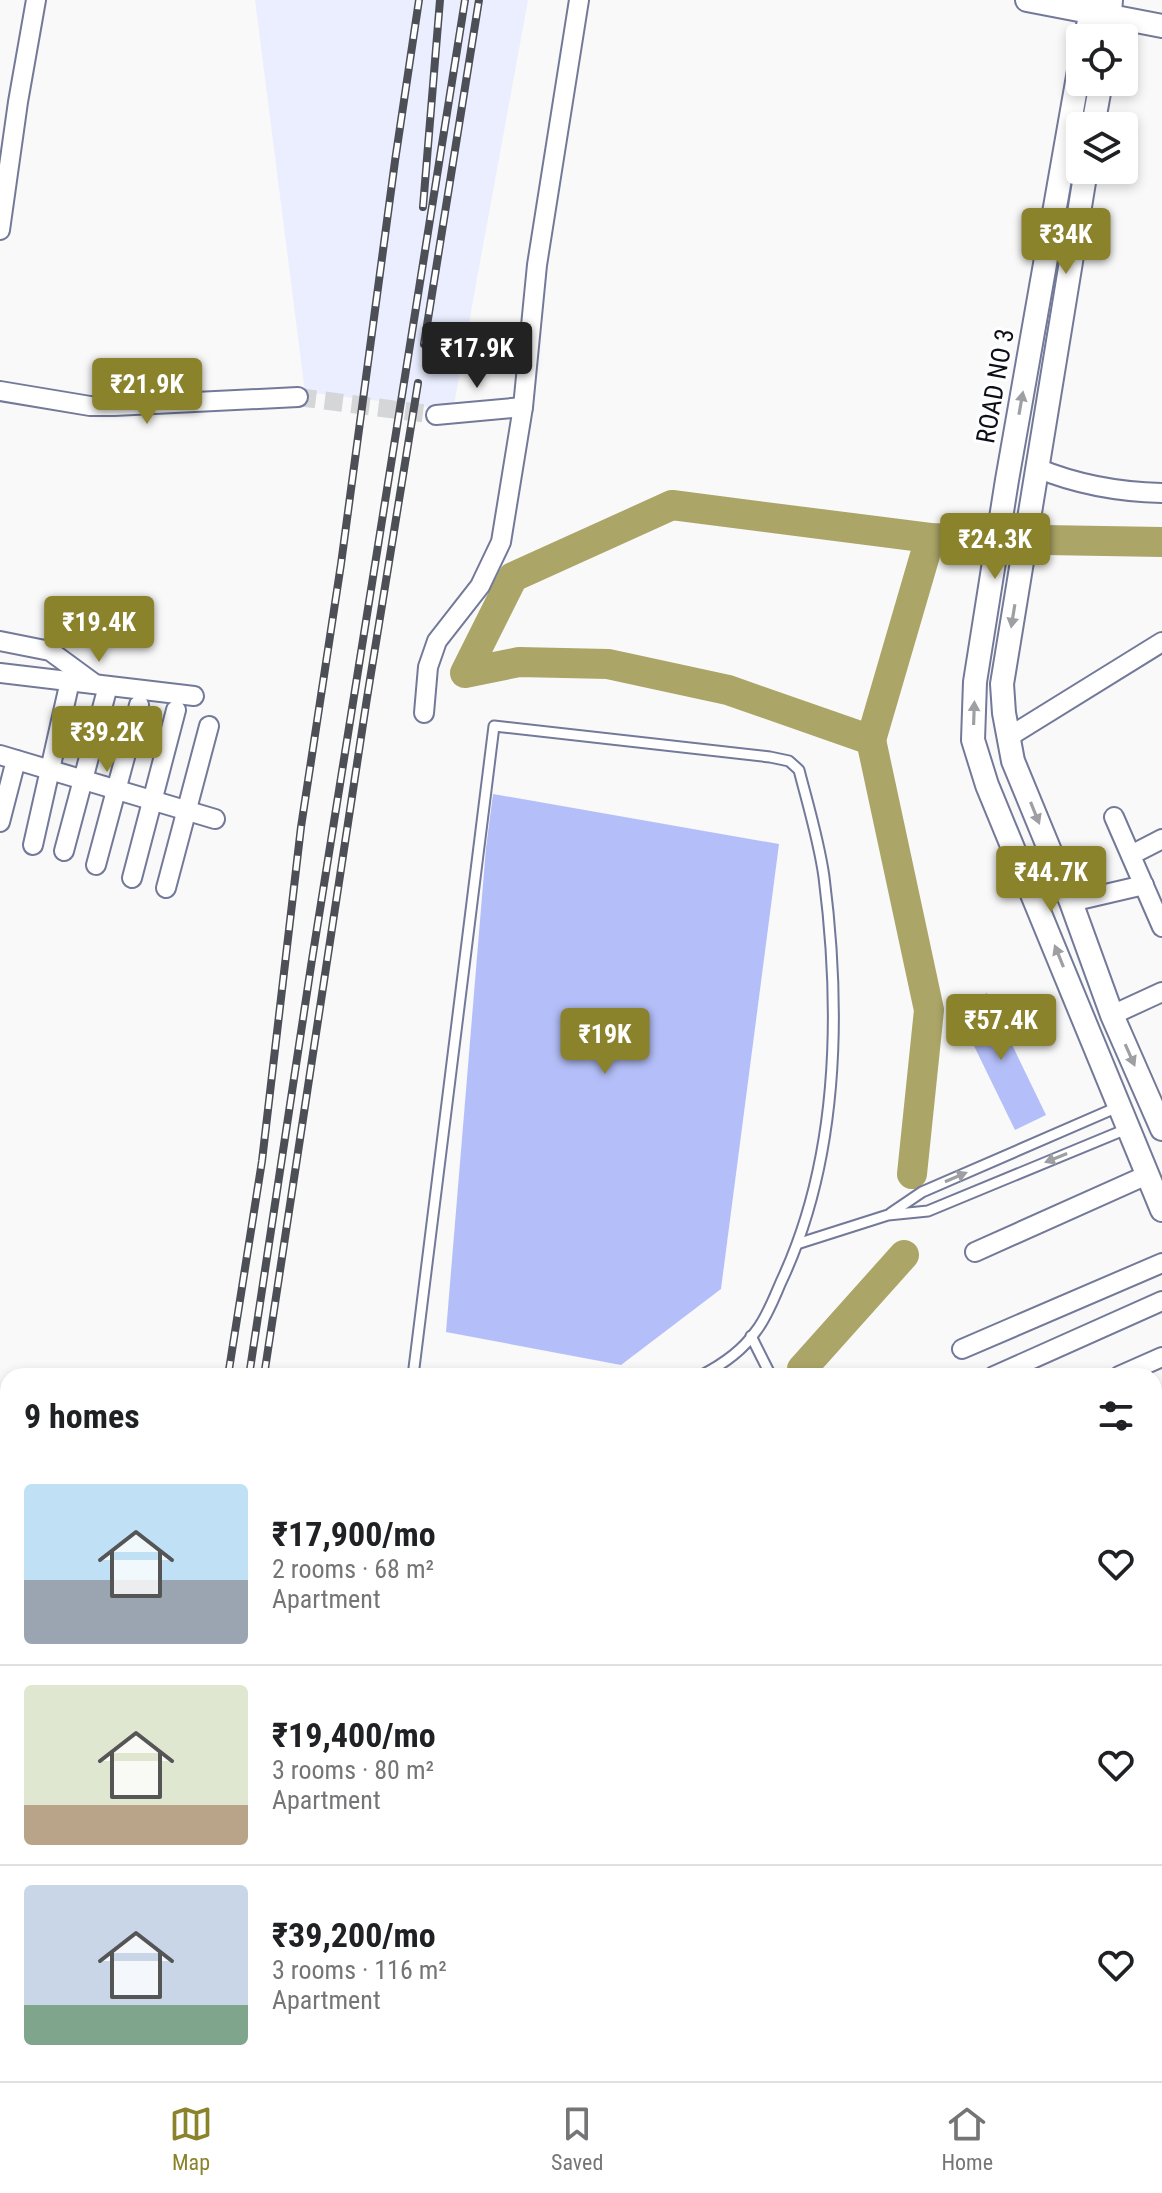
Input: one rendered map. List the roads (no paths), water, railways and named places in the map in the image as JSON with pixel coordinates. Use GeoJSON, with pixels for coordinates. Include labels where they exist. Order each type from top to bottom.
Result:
{"type":"FeatureCollection","features":[{"type":"Feature","properties":{"kind":"street"},"geometry":{"type":"LineString","coordinates":[[0,230],[9,100],[36,0]]}},
{"type":"Feature","properties":{"kind":"street"},"geometry":{"type":"LineString","coordinates":[[424,713],[428,667],[437,641],[480,586],[501,542],[523,407],[537,265],[579,0]]}},
{"type":"Feature","properties":{"kind":"street"},"geometry":{"type":"LineString","coordinates":[[1027,0],[1162,26]]}},
{"type":"Feature","properties":{"kind":"street","name":"ROAD NO 3"},"geometry":{"type":"LineString","coordinates":[[1075,96],[975,682],[973,740],[978,761],[1162,1210]]}},
{"type":"Feature","properties":{"kind":"street","name":"ROAD NO 3"},"geometry":{"type":"LineString","coordinates":[[1084,184],[1002,684],[1007,738],[1013,761],[1071,902],[1112,1015],[1156,1098],[1162,1129]]}},
{"type":"Feature","properties":{"kind":"street"},"geometry":{"type":"LineString","coordinates":[[0,391],[90,406],[298,397]]}},
{"type":"Feature","properties":{"kind":"street"},"geometry":{"type":"LineString","coordinates":[[436,415],[523,407]]}},
{"type":"Feature","properties":{"kind":"street"},"geometry":{"type":"LineString","coordinates":[[1036,476],[1096,487],[1162,493]]}},
{"type":"Feature","properties":{"kind":"street"},"geometry":{"type":"LineString","coordinates":[[0,641],[50,651],[102,685]]}},
{"type":"Feature","properties":{"kind":"street"},"geometry":{"type":"LineString","coordinates":[[1007,738],[1162,642]]}},
{"type":"Feature","properties":{"kind":"street"},"geometry":{"type":"LineString","coordinates":[[0,673],[194,696]]}},
{"type":"Feature","properties":{"kind":"street"},"geometry":{"type":"LineString","coordinates":[[33,845],[70,681]]}},
{"type":"Feature","properties":{"kind":"street"},"geometry":{"type":"LineString","coordinates":[[64,851],[83,780],[102,685]]}},
{"type":"Feature","properties":{"kind":"street"},"geometry":{"type":"LineString","coordinates":[[96,865],[139,705]]}},
{"type":"Feature","properties":{"kind":"street"},"geometry":{"type":"LineString","coordinates":[[132,878],[176,710]]}},
{"type":"Feature","properties":{"kind":"street"},"geometry":{"type":"LineString","coordinates":[[166,888],[209,726]]}},
{"type":"Feature","properties":{"kind":"street"},"geometry":{"type":"LineString","coordinates":[[0,822],[8,757],[215,819]]}},
{"type":"Feature","properties":{"kind":"street"},"geometry":{"type":"LineString","coordinates":[[1114,817],[1151,890],[1162,927]]}},
{"type":"Feature","properties":{"kind":"street"},"geometry":{"type":"LineString","coordinates":[[1131,855],[1162,839]]}},
{"type":"Feature","properties":{"kind":"street"},"geometry":{"type":"LineString","coordinates":[[1071,902],[1151,890]]}},
{"type":"Feature","properties":{"kind":"street"},"geometry":{"type":"LineString","coordinates":[[1112,1015],[1162,992]]}},
{"type":"Feature","properties":{"kind":"street"},"geometry":{"type":"LineString","coordinates":[[975,1252],[1147,1175]]}},
{"type":"Feature","properties":{"kind":"street"},"geometry":{"type":"LineString","coordinates":[[962,1349],[1162,1263]]}},
{"type":"Feature","properties":{"kind":"street"},"geometry":{"type":"LineString","coordinates":[[1012,1368],[1162,1301]]}},
{"type":"Feature","properties":{"kind":"street"},"geometry":{"type":"LineString","coordinates":[[1137,1368],[1162,1357]]}},
{"type":"Feature","properties":{"kind":"lane"},"geometry":{"type":"LineString","coordinates":[[414,1368],[494,726],[770,757],[789,761],[799,770],[824,875],[831,961],[833,1045],[823,1135],[800,1243],[770,1307],[751,1336],[735,1353],[712,1368]]}},
{"type":"Feature","properties":{"kind":"lane"},"geometry":{"type":"LineString","coordinates":[[888,1215],[922,1192],[1120,1106]]}},
{"type":"Feature","properties":{"kind":"lane"},"geometry":{"type":"LineString","coordinates":[[800,1243],[888,1215],[928,1211],[1129,1128]]}},
{"type":"Feature","properties":{"kind":"lane"},"geometry":{"type":"LineString","coordinates":[[751,1336],[767,1368]]}},
{"type":"Feature","properties":{"kind":"waterway"},"geometry":{"type":"LineString","coordinates":[[912,1174],[929,1010],[871,740],[728,690],[608,664],[519,662],[465,673],[513,577],[672,505],[930,538],[1162,542]]}},
{"type":"Feature","properties":{"kind":"waterway"},"geometry":{"type":"LineString","coordinates":[[871,740],[930,538]]}},
{"type":"Feature","properties":{"kind":"waterway"},"geometry":{"type":"LineString","coordinates":[[803,1368],[904,1255]]}},
{"type":"Feature","properties":{"kind":"tunnel"},"geometry":{"type":"LineString","coordinates":[[298,397],[436,415]]}},
{"type":"Feature","properties":{"kind":"railway"},"geometry":{"type":"LineString","coordinates":[[229,1368],[262,1161],[301,827],[341,564],[419,0]]}},
{"type":"Feature","properties":{"kind":"railway"},"geometry":{"type":"LineString","coordinates":[[423,207],[440,0]]}},
{"type":"Feature","properties":{"kind":"railway"},"geometry":{"type":"LineString","coordinates":[[250,1368],[465,0]]}},
{"type":"Feature","properties":{"kind":"railway"},"geometry":{"type":"LineString","coordinates":[[424,344],[479,0]]}},
{"type":"Feature","properties":{"kind":"railway"},"geometry":{"type":"LineString","coordinates":[[265,1368],[418,383]]}}]}
